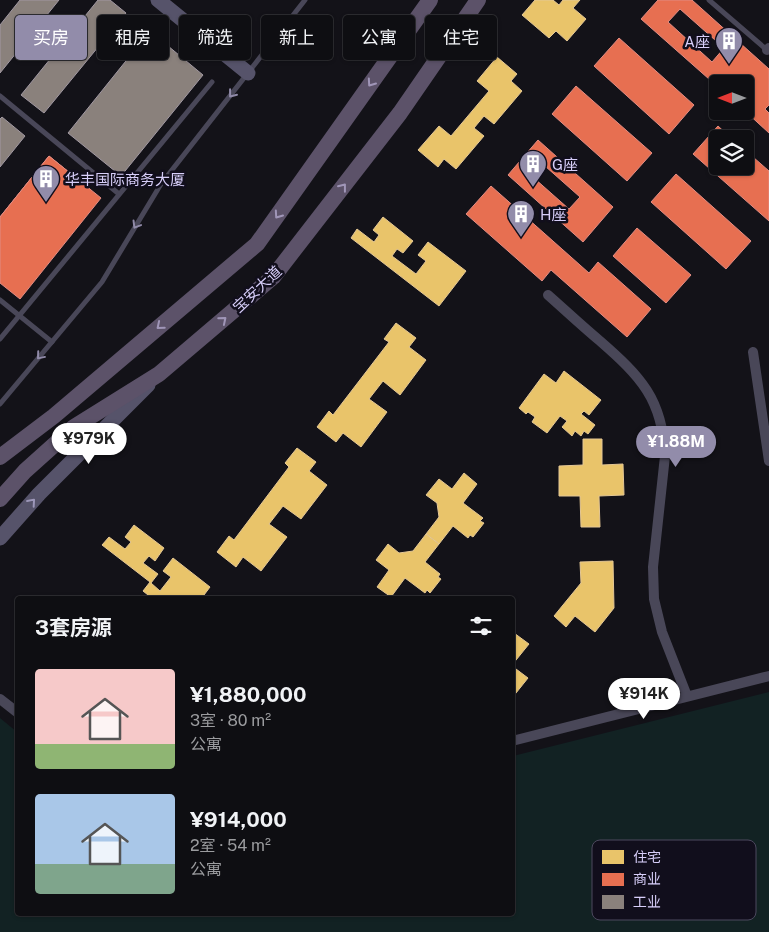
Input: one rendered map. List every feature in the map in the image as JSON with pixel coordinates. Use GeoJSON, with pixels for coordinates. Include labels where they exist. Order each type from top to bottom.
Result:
{"type":"FeatureCollection","features":[{"type":"Feature","properties":{"kind":"main road"},"geometry":{"type":"LineString","coordinates":[[158,0],[248,73]]}},
{"type":"Feature","properties":{"kind":"main road"},"geometry":{"type":"LineString","coordinates":[[4,453],[54,416],[257,244],[430,0]]}},
{"type":"Feature","properties":{"kind":"main road","name":"宝安大道"},"geometry":{"type":"LineString","coordinates":[[0,499],[25,471],[74,427],[159,374],[273,277],[400,113],[478,0]]}},
{"type":"Feature","properties":{"kind":"main road"},"geometry":{"type":"LineString","coordinates":[[0,538],[39,494],[159,374]]}},
{"type":"Feature","properties":{"kind":"street"},"geometry":{"type":"LineString","coordinates":[[548,295],[631,368],[647,390],[659,415],[665,456],[653,567],[654,599],[662,632],[687,696]]}},
{"type":"Feature","properties":{"kind":"street"},"geometry":{"type":"LineString","coordinates":[[752,352],[767,432],[769,461]]}},
{"type":"Feature","properties":{"kind":"street"},"geometry":{"type":"LineString","coordinates":[[515,739],[769,676]]}},
{"type":"Feature","properties":{"kind":"street"},"geometry":{"type":"LineString","coordinates":[[0,699],[15,711]]}},
{"type":"Feature","properties":{"kind":"lane"},"geometry":{"type":"LineString","coordinates":[[0,404],[102,282],[161,184],[304,0]]}},
{"type":"Feature","properties":{"kind":"lane"},"geometry":{"type":"LineString","coordinates":[[709,0],[768,50]]}},
{"type":"Feature","properties":{"kind":"lane"},"geometry":{"type":"LineString","coordinates":[[0,339],[212,82]]}},
{"type":"Feature","properties":{"kind":"lane"},"geometry":{"type":"LineString","coordinates":[[0,96],[119,194]]}},
{"type":"Feature","properties":{"kind":"lane"},"geometry":{"type":"LineString","coordinates":[[0,300],[52,342]]}},
{"type":"Feature","properties":{"kind":"shaded area"},"geometry":{"type":"Polygon","coordinates":[[[769,692],[769,932],[0,932],[0,718],[15,730],[15,916],[515,916],[515,756],[769,692]]]}},
{"type":"Feature","properties":{"kind":"building: 住宅"},"geometry":{"type":"Polygon","coordinates":[[[535,0],[553,0],[559,5],[563,0],[580,0],[573,8],[586,19],[567,41],[556,31],[549,38],[522,15],[535,0]]]}},
{"type":"Feature","properties":{"kind":"building: 住宅"},"geometry":{"type":"Polygon","coordinates":[[[497,57],[517,74],[511,81],[522,91],[494,124],[484,116],[474,128],[484,136],[456,169],[444,159],[438,167],[418,150],[439,126],[451,136],[489,91],[477,81],[494,60],[497,60],[497,57]]]}},
{"type":"Feature","properties":{"kind":"building: 住宅"},"geometry":{"type":"Polygon","coordinates":[[[383,217],[413,241],[403,253],[397,249],[392,256],[416,274],[426,261],[418,255],[428,242],[466,271],[439,306],[351,238],[357,229],[374,242],[379,235],[373,230],[383,217]]]}},
{"type":"Feature","properties":{"kind":"building: 住宅"},"geometry":{"type":"Polygon","coordinates":[[[396,323],[416,338],[409,347],[426,360],[400,395],[383,381],[369,399],[387,412],[361,447],[343,433],[336,442],[317,427],[329,411],[333,415],[389,342],[384,339],[396,323]]]}},
{"type":"Feature","properties":{"kind":"building: 住宅"},"geometry":{"type":"Polygon","coordinates":[[[564,371],[601,400],[589,415],[584,411],[581,414],[595,425],[588,434],[584,431],[581,436],[575,431],[572,436],[562,427],[567,421],[560,416],[547,433],[532,422],[535,417],[528,412],[526,414],[519,408],[544,374],[556,383],[564,371]]]}},
{"type":"Feature","properties":{"kind":"building: 住宅"},"geometry":{"type":"Polygon","coordinates":[[[583,439],[602,439],[602,465],[623,464],[624,495],[599,496],[600,527],[581,527],[580,496],[559,496],[559,466],[583,465],[583,439]]]}},
{"type":"Feature","properties":{"kind":"building: 住宅"},"geometry":{"type":"Polygon","coordinates":[[[297,448],[316,462],[309,471],[327,485],[301,519],[283,506],[269,524],[287,537],[261,571],[243,557],[236,567],[217,552],[229,536],[234,540],[289,467],[285,463],[297,448]]]}},
{"type":"Feature","properties":{"kind":"building: 住宅"},"geometry":{"type":"Polygon","coordinates":[[[464,473],[477,484],[463,503],[483,518],[480,521],[484,523],[473,537],[470,535],[468,538],[453,526],[439,544],[426,534],[439,517],[437,503],[426,495],[439,479],[452,489],[464,473]]]}},
{"type":"Feature","properties":{"kind":"building: 住宅"},"geometry":{"type":"Polygon","coordinates":[[[134,525],[164,548],[155,561],[149,556],[143,563],[158,574],[151,583],[160,591],[171,577],[163,571],[173,558],[210,587],[203,596],[149,596],[143,591],[150,582],[102,545],[109,537],[125,549],[131,542],[125,537],[134,525]]]}},
{"type":"Feature","properties":{"kind":"building: 住宅"},"geometry":{"type":"Polygon","coordinates":[[[426,534],[439,544],[425,562],[440,574],[438,577],[441,579],[430,593],[427,590],[425,593],[405,578],[392,596],[377,587],[389,570],[376,560],[388,544],[399,553],[413,551],[426,534]]]}},
{"type":"Feature","properties":{"kind":"building: 住宅"},"geometry":{"type":"Polygon","coordinates":[[[613,561],[614,608],[595,632],[575,616],[566,627],[554,616],[581,583],[580,562],[613,561]]]}},
{"type":"Feature","properties":{"kind":"building: 住宅"},"geometry":{"type":"Polygon","coordinates":[[[515,634],[529,644],[515,661],[515,634]]]}},
{"type":"Feature","properties":{"kind":"building: 住宅"},"geometry":{"type":"Polygon","coordinates":[[[515,668],[528,678],[515,694],[515,668]]]}},
{"type":"Feature","properties":{"kind":"building: 商业","name":"A座"},"geometry":{"type":"Polygon","coordinates":[[[658,0],[692,0],[769,69],[769,105],[765,109],[769,113],[769,133],[754,119],[754,75],[709,75],[709,79],[641,19],[658,0]],[[680,9],[668,22],[712,62],[724,48],[680,9]]]}},
{"type":"Feature","properties":{"kind":"building: 商业"},"geometry":{"type":"Polygon","coordinates":[[[619,38],[694,105],[669,134],[594,66],[619,38]]]}},
{"type":"Feature","properties":{"kind":"building: 商业"},"geometry":{"type":"Polygon","coordinates":[[[576,86],[652,153],[627,181],[552,114],[576,86]]]}},
{"type":"Feature","properties":{"kind":"building: 商业"},"geometry":{"type":"Polygon","coordinates":[[[718,126],[722,130],[714,130],[718,126]]]}},
{"type":"Feature","properties":{"kind":"building: 商业"},"geometry":{"type":"Polygon","coordinates":[[[709,136],[709,168],[693,154],[709,136]]]}},
{"type":"Feature","properties":{"kind":"building: 商业","name":"G座"},"geometry":{"type":"Polygon","coordinates":[[[538,140],[613,207],[583,242],[508,175],[538,140]],[[545,166],[534,178],[569,209],[580,197],[545,166]]]}},
{"type":"Feature","properties":{"kind":"building: 商业","name":"华丰国际商务大厦"},"geometry":{"type":"Polygon","coordinates":[[[49,156],[91,190],[39,255],[0,223],[0,217],[49,156]]]}},
{"type":"Feature","properties":{"kind":"building: 商业"},"geometry":{"type":"Polygon","coordinates":[[[49,156],[101,198],[20,299],[0,283],[0,217],[49,156]]]}},
{"type":"Feature","properties":{"kind":"building: 商业"},"geometry":{"type":"Polygon","coordinates":[[[754,158],[769,171],[769,221],[717,175],[754,175],[754,158]]]}},
{"type":"Feature","properties":{"kind":"building: 商业"},"geometry":{"type":"Polygon","coordinates":[[[676,174],[751,241],[726,269],[651,202],[676,174]]]}},
{"type":"Feature","properties":{"kind":"building: 商业","name":"H座"},"geometry":{"type":"Polygon","coordinates":[[[491,186],[589,273],[598,262],[651,309],[627,337],[551,270],[542,281],[466,214],[491,186]]]}},
{"type":"Feature","properties":{"kind":"building: 商业"},"geometry":{"type":"Polygon","coordinates":[[[637,228],[691,275],[666,303],[613,256],[637,228]]]}},
{"type":"Feature","properties":{"kind":"building: 工业"},"geometry":{"type":"Polygon","coordinates":[[[20,0],[59,0],[47,15],[15,15],[15,54],[0,73],[0,25],[20,0]]]}},
{"type":"Feature","properties":{"kind":"building: 工业"},"geometry":{"type":"Polygon","coordinates":[[[98,0],[110,0],[126,13],[124,15],[97,15],[97,48],[44,113],[21,95],[49,60],[87,60],[86,15],[98,0]]]}},
{"type":"Feature","properties":{"kind":"building: 工业"},"geometry":{"type":"Polygon","coordinates":[[[169,47],[179,55],[179,60],[185,60],[203,75],[121,176],[68,133],[127,60],[169,60],[169,47]]]}},
{"type":"Feature","properties":{"kind":"building: 工业"},"geometry":{"type":"Polygon","coordinates":[[[2,117],[25,136],[0,167],[0,119],[2,117]]]}},
{"type":"Feature","properties":{"kind":"place","name":"A座"},"geometry":{"type":"Point","coordinates":[729,65]}},
{"type":"Feature","properties":{"kind":"place","name":"G座"},"geometry":{"type":"Point","coordinates":[533,188]}},
{"type":"Feature","properties":{"kind":"place","name":"华丰国际商务大厦"},"geometry":{"type":"Point","coordinates":[46,203]}},
{"type":"Feature","properties":{"kind":"place","name":"H座"},"geometry":{"type":"Point","coordinates":[521,238]}}]}
